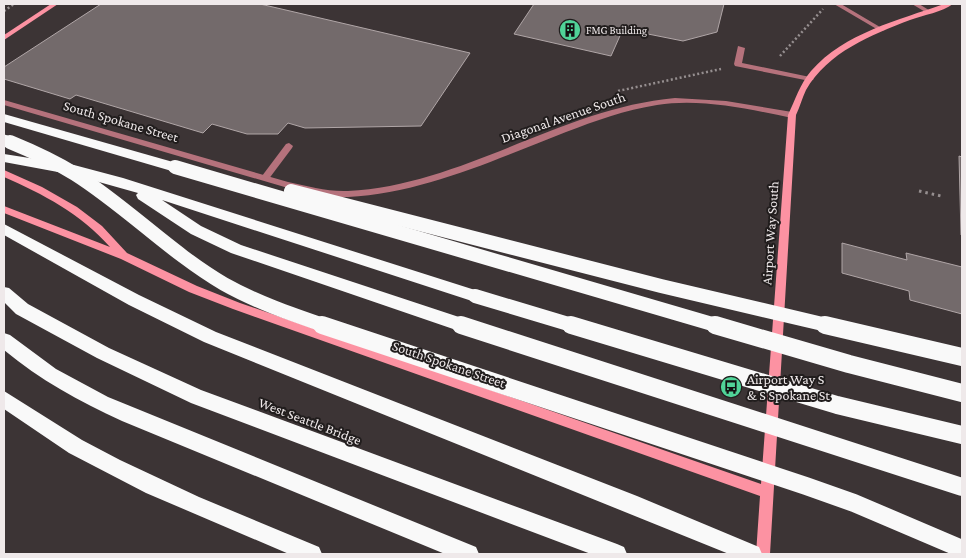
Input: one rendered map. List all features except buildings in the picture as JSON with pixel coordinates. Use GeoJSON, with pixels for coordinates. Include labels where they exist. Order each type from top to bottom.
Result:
{"type":"FeatureCollection","features":[{"type":"Feature","properties":{"kind":"highway"},"geometry":{"type":"LineString","coordinates":[[4,118],[849,364],[962,394]]}},
{"type":"Feature","properties":{"kind":"highway"},"geometry":{"type":"LineString","coordinates":[[4,140],[30,150],[75,174],[187,259],[224,284],[256,300],[299,317],[435,363],[806,486],[854,503],[962,549]]}},
{"type":"Feature","properties":{"kind":"highway"},"geometry":{"type":"LineString","coordinates":[[4,158],[74,170],[124,183],[475,296],[837,405],[962,435]]}},
{"type":"Feature","properties":{"kind":"highway"},"geometry":{"type":"LineString","coordinates":[[175,167],[320,197],[661,286],[962,357]]}},
{"type":"Feature","properties":{"kind":"highway"},"geometry":{"type":"LineString","coordinates":[[124,183],[196,230],[236,249],[459,324],[962,487]]}},
{"type":"Feature","properties":{"kind":"highway"},"geometry":{"type":"LineString","coordinates":[[4,229],[134,300],[210,337],[637,506],[752,554]]}},
{"type":"Feature","properties":{"kind":"highway","name":"West Seattle Bridge"},"geometry":{"type":"LineString","coordinates":[[4,293],[22,309],[103,353],[197,397],[617,554]]}},
{"type":"Feature","properties":{"kind":"highway"},"geometry":{"type":"LineString","coordinates":[[4,340],[61,380],[126,414],[321,496],[469,554]]}},
{"type":"Feature","properties":{"kind":"highway"},"geometry":{"type":"LineString","coordinates":[[4,399],[53,432],[94,456],[203,507],[312,554]]}},
{"type":"Feature","properties":{"kind":"main road"},"geometry":{"type":"LineString","coordinates":[[4,38],[55,4]]}},
{"type":"Feature","properties":{"kind":"main road","name":"Airport Way South"},"geometry":{"type":"LineString","coordinates":[[763,554],[792,115],[802,89],[837,52],[857,40],[950,4]]}},
{"type":"Feature","properties":{"kind":"main road","name":"South Spokane Street"},"geometry":{"type":"LineString","coordinates":[[4,173],[26,183],[77,212],[96,226],[124,256]]}},
{"type":"Feature","properties":{"kind":"main road","name":"South Spokane Street"},"geometry":{"type":"LineString","coordinates":[[4,210],[124,256],[177,282],[236,306],[767,492]]}},
{"type":"Feature","properties":{"kind":"street"},"geometry":{"type":"LineString","coordinates":[[837,4],[882,30]]}},
{"type":"Feature","properties":{"kind":"street"},"geometry":{"type":"LineString","coordinates":[[915,4],[929,12]]}},
{"type":"Feature","properties":{"kind":"street"},"geometry":{"type":"LineString","coordinates":[[741,48],[738,64],[810,79]]}},
{"type":"Feature","properties":{"kind":"street","name":"Diagonal Avenue South"},"geometry":{"type":"LineString","coordinates":[[347,195],[382,190],[426,180],[592,120],[658,102],[688,100],[716,102],[792,115]]}},
{"type":"Feature","properties":{"kind":"street","name":"South Spokane Street"},"geometry":{"type":"LineString","coordinates":[[4,103],[265,178],[322,192],[347,195]]}},
{"type":"Feature","properties":{"kind":"street"},"geometry":{"type":"LineString","coordinates":[[265,178],[290,146]]}},
{"type":"Feature","properties":{"kind":"path"},"geometry":{"type":"LineString","coordinates":[[4,11],[14,4]]}},
{"type":"Feature","properties":{"kind":"path"},"geometry":{"type":"LineString","coordinates":[[766,70],[828,4]]}},
{"type":"Feature","properties":{"kind":"path"},"geometry":{"type":"LineString","coordinates":[[919,191],[942,196]]}},
{"type":"Feature","properties":{"kind":"place","name":"FMG Building"},"geometry":{"type":"Point","coordinates":[570,30]}},
{"type":"Feature","properties":{"kind":"place","name":"Airport Way S & S Spokane St"},"geometry":{"type":"Point","coordinates":[731,387]}}]}
